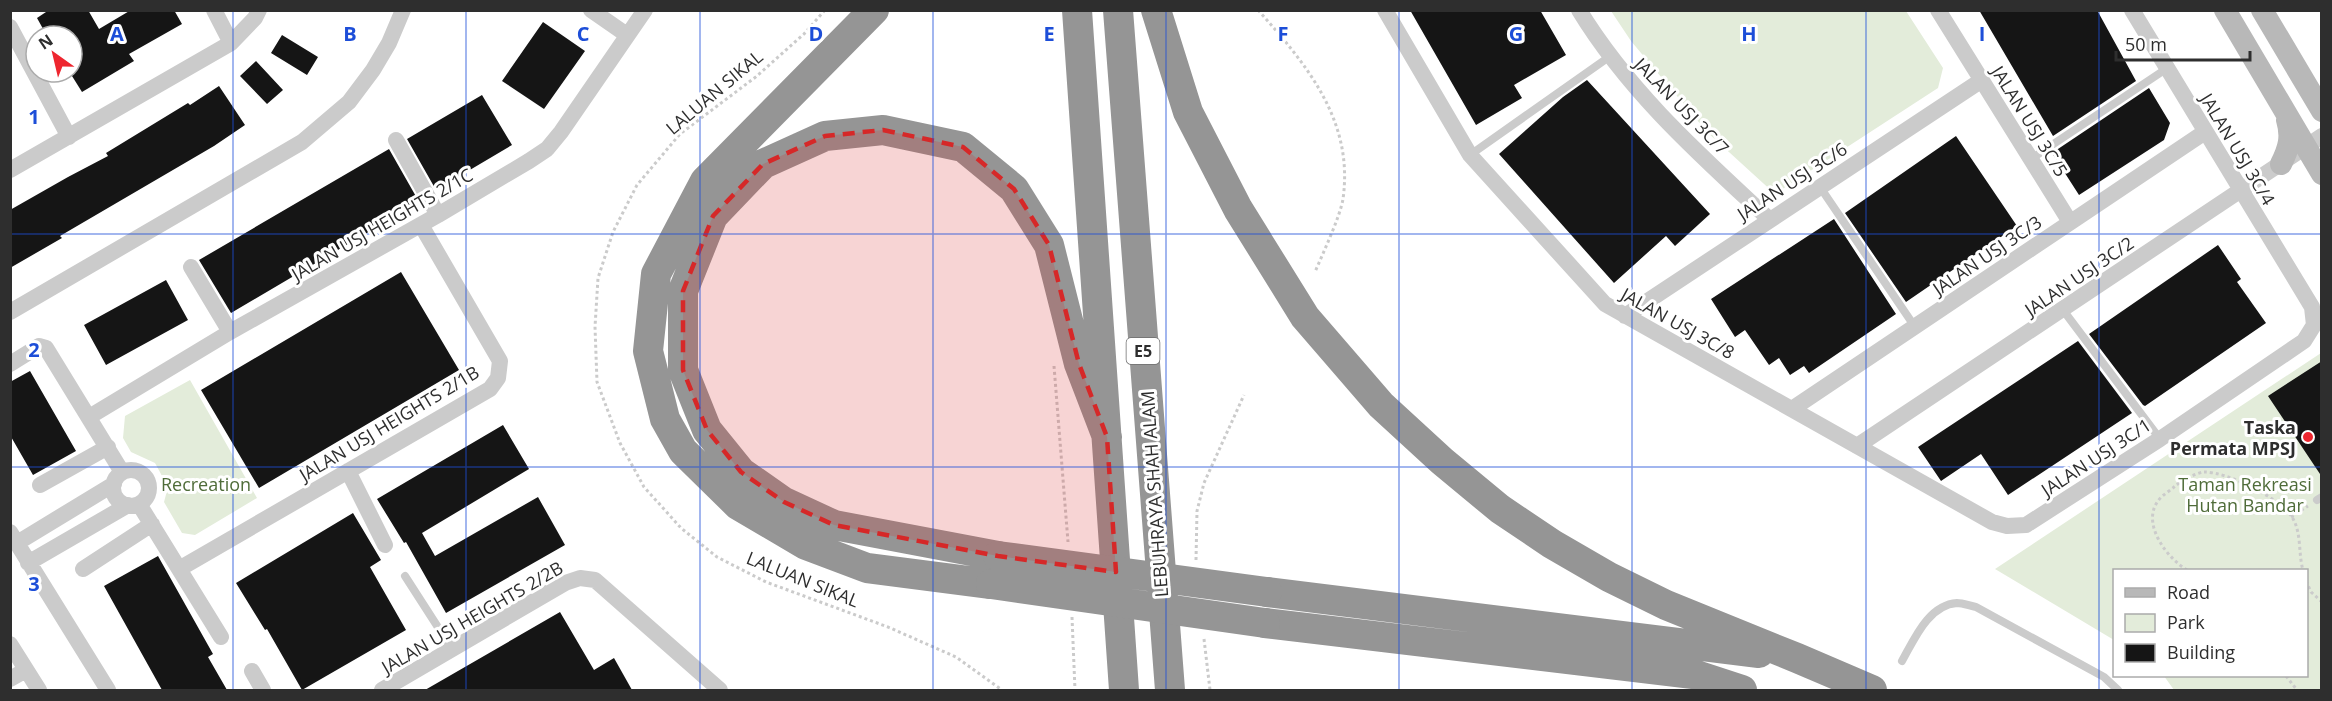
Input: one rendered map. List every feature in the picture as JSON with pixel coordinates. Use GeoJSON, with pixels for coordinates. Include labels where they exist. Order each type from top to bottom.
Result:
{"type":"FeatureCollection","features":[{"type":"Feature","properties":{"kind":"highway"},"geometry":{"type":"LineString","coordinates":[[874,10],[705,181],[656,274],[648,351],[665,419],[683,451],[738,505],[806,545],[867,568],[994,570],[1267,592],[1797,657]]}},
{"type":"Feature","properties":{"kind":"highway","name":"E5"},"geometry":{"type":"LineString","coordinates":[[1077,10],[1124,690]]}},
{"type":"Feature","properties":{"kind":"highway","name":"LEBUHRAYA SHAH ALAM"},"geometry":{"type":"LineString","coordinates":[[1118,10],[1170,690]]}},
{"type":"Feature","properties":{"kind":"highway"},"geometry":{"type":"LineString","coordinates":[[1156,10],[1188,112],[1238,209],[1305,317],[1381,405],[1442,461],[1500,509],[1552,544],[1609,577],[1666,605],[1797,657],[1872,690]]}},
{"type":"Feature","properties":{"kind":"highway"},"geometry":{"type":"LineString","coordinates":[[1107,437],[1079,364],[1049,245],[1014,189],[963,147],[883,130],[825,136],[763,164],[713,216],[683,291],[683,370],[707,430],[741,472],[784,502],[834,525],[994,570],[1265,623],[1693,674],[1742,690]]}},
{"type":"Feature","properties":{"kind":"main road"},"geometry":{"type":"LineString","coordinates":[[2224,10],[2284,109],[2313,142],[2322,174]]}},
{"type":"Feature","properties":{"kind":"main road"},"geometry":{"type":"LineString","coordinates":[[2262,10],[2322,111]]}},
{"type":"Feature","properties":{"kind":"main road"},"geometry":{"type":"LineString","coordinates":[[2281,164],[2288,149],[2290,133],[2284,109]]}},
{"type":"Feature","properties":{"kind":"main road"},"geometry":{"type":"LineString","coordinates":[[2281,164],[2296,162],[2305,164],[2322,180]]}},
{"type":"Feature","properties":{"kind":"street"},"geometry":{"type":"LineString","coordinates":[[214,10],[231,43]]}},
{"type":"Feature","properties":{"kind":"street"},"geometry":{"type":"LineString","coordinates":[[10,170],[231,43],[255,18],[259,10]]}},
{"type":"Feature","properties":{"kind":"street"},"geometry":{"type":"LineString","coordinates":[[10,312],[302,142],[349,102],[373,70],[389,43],[404,10]]}},
{"type":"Feature","properties":{"kind":"street"},"geometry":{"type":"LineString","coordinates":[[591,10],[627,35]]}},
{"type":"Feature","properties":{"kind":"street","name":"JALAN USJ HEIGHTS 2/1C"},"geometry":{"type":"LineString","coordinates":[[89,417],[230,333],[421,225],[547,149],[645,10]]}},
{"type":"Feature","properties":{"kind":"street","name":"JALAN USJ 3C/8"},"geometry":{"type":"LineString","coordinates":[[1385,10],[1470,155],[1605,304],[1992,522],[2007,526],[2026,525]]}},
{"type":"Feature","properties":{"kind":"street","name":"JALAN USJ 3C/7"},"geometry":{"type":"LineString","coordinates":[[1580,10],[1609,57],[1686,141],[1769,219]]}},
{"type":"Feature","properties":{"kind":"street","name":"JALAN USJ 3C/5"},"geometry":{"type":"LineString","coordinates":[[1938,10],[2070,222]]}},
{"type":"Feature","properties":{"kind":"street","name":"JALAN USJ 3C/4"},"geometry":{"type":"LineString","coordinates":[[2132,10],[2312,307]]}},
{"type":"Feature","properties":{"kind":"street"},"geometry":{"type":"LineString","coordinates":[[10,27],[69,136]]}},
{"type":"Feature","properties":{"kind":"street","name":"JALAN USJ 3C/6"},"geometry":{"type":"LineString","coordinates":[[1625,316],[1982,80]]}},
{"type":"Feature","properties":{"kind":"street","name":"JALAN USJ 3C/3"},"geometry":{"type":"LineString","coordinates":[[1792,410],[2205,132]]}},
{"type":"Feature","properties":{"kind":"street"},"geometry":{"type":"LineString","coordinates":[[396,140],[438,215]]}},
{"type":"Feature","properties":{"kind":"street","name":"JALAN USJ 3C/2"},"geometry":{"type":"LineString","coordinates":[[1857,446],[2313,142]]}},
{"type":"Feature","properties":{"kind":"street","name":"JALAN USJ HEIGHTS 2/1B"},"geometry":{"type":"LineString","coordinates":[[179,568],[490,389],[498,378],[500,361],[421,225]]}},
{"type":"Feature","properties":{"kind":"street"},"geometry":{"type":"LineString","coordinates":[[191,267],[230,333]]}},
{"type":"Feature","properties":{"kind":"street","name":"JALAN USJ 3C/1"},"geometry":{"type":"LineString","coordinates":[[2026,525],[2160,439],[2304,341],[2314,325],[2312,307]]}},
{"type":"Feature","properties":{"kind":"street"},"geometry":{"type":"LineString","coordinates":[[10,364],[39,346],[46,348],[51,354],[108,447],[118,478],[116,498],[133,504],[152,524],[221,637]]}},
{"type":"Feature","properties":{"kind":"street"},"geometry":{"type":"LineString","coordinates":[[40,485],[108,447]]}},
{"type":"Feature","properties":{"kind":"street"},"geometry":{"type":"LineString","coordinates":[[28,563],[145,498],[148,483],[145,476],[138,471],[130,470],[14,538],[28,563],[108,690]]}},
{"type":"Feature","properties":{"kind":"street"},"geometry":{"type":"LineString","coordinates":[[348,471],[386,545]]}},
{"type":"Feature","properties":{"kind":"street"},"geometry":{"type":"LineString","coordinates":[[83,569],[152,524]]}},
{"type":"Feature","properties":{"kind":"street","name":"JALAN USJ HEIGHTS 2/2B"},"geometry":{"type":"LineString","coordinates":[[382,690],[565,583],[579,578],[595,580],[720,690]]}},
{"type":"Feature","properties":{"kind":"street"},"geometry":{"type":"LineString","coordinates":[[10,644],[39,690]]}},
{"type":"Feature","properties":{"kind":"street"},"geometry":{"type":"LineString","coordinates":[[10,679],[26,670]]}},
{"type":"Feature","properties":{"kind":"street"},"geometry":{"type":"LineString","coordinates":[[252,671],[263,690]]}},
{"type":"Feature","properties":{"kind":"lane"},"geometry":{"type":"LineString","coordinates":[[1470,155],[1609,57]]}},
{"type":"Feature","properties":{"kind":"lane"},"geometry":{"type":"LineString","coordinates":[[2031,159],[2166,69]]}},
{"type":"Feature","properties":{"kind":"lane"},"geometry":{"type":"LineString","coordinates":[[1820,187],[1915,327]]}},
{"type":"Feature","properties":{"kind":"lane"},"geometry":{"type":"LineString","coordinates":[[2063,310],[2160,439]]}},
{"type":"Feature","properties":{"kind":"lane"},"geometry":{"type":"LineString","coordinates":[[405,576],[452,649]]}},
{"type":"Feature","properties":{"kind":"lane"},"geometry":{"type":"LineString","coordinates":[[1902,661],[1920,627],[1946,606],[1958,603],[1986,612],[2104,678],[2118,690]]}},
{"type":"Feature","properties":{"kind":"path","name":"LALUAN SIKAL"},"geometry":{"type":"LineString","coordinates":[[825,10],[804,34],[757,75],[680,134],[637,185],[613,232],[598,278],[595,327],[597,382],[620,443],[644,487],[681,528],[717,557],[766,582],[888,627],[957,657],[1002,690]]}},
{"type":"Feature","properties":{"kind":"path"},"geometry":{"type":"LineString","coordinates":[[1258,10],[1298,54],[1317,85],[1334,114],[1344,156],[1343,201],[1315,272]]}},
{"type":"Feature","properties":{"kind":"path"},"geometry":{"type":"LineString","coordinates":[[1053,360],[1068,550]]}},
{"type":"Feature","properties":{"kind":"path"},"geometry":{"type":"LineString","coordinates":[[1197,568],[1197,511],[1204,483],[1244,395]]}},
{"type":"Feature","properties":{"kind":"path"},"geometry":{"type":"LineString","coordinates":[[2186,569],[2163,547],[2154,528],[2152,513],[2158,500],[2181,482],[2202,472],[2222,476],[2273,499],[2291,517],[2299,534],[2299,555],[2303,569]]}},
{"type":"Feature","properties":{"kind":"path"},"geometry":{"type":"LineString","coordinates":[[2291,517],[2319,498]]}},
{"type":"Feature","properties":{"kind":"path"},"geometry":{"type":"LineString","coordinates":[[2308,584],[2311,592],[2322,602]]}},
{"type":"Feature","properties":{"kind":"path"},"geometry":{"type":"LineString","coordinates":[[1071,609],[1076,690]]}},
{"type":"Feature","properties":{"kind":"path"},"geometry":{"type":"LineString","coordinates":[[1204,635],[1210,690]]}},
{"type":"Feature","properties":{"kind":"path"},"geometry":{"type":"LineString","coordinates":[[2287,677],[2297,690]]}},
{"type":"Feature","properties":{"kind":"highlighted area"},"geometry":{"type":"Polygon","coordinates":[[[883,130],[963,147],[1014,189],[1049,245],[1079,364],[1107,437],[1116,572],[998,556],[834,525],[784,502],[741,472],[707,430],[683,370],[683,291],[713,216],[763,164],[825,136],[883,130]]]}},
{"type":"Feature","properties":{"kind":"green space"},"geometry":{"type":"Polygon","coordinates":[[[1611,11],[1906,11],[1943,68],[1938,88],[1775,194],[1707,132],[1631,41],[1611,11]]]}},
{"type":"Feature","properties":{"kind":"green space","name":"Taman Rekreasi Hutan Bandar"},"geometry":{"type":"Polygon","coordinates":[[[2321,353],[2321,690],[2174,690],[2165,677],[2308,677],[2308,569],[2113,569],[2113,639],[1995,569],[2321,353]]]}},
{"type":"Feature","properties":{"kind":"green space","name":"Recreation"},"geometry":{"type":"Polygon","coordinates":[[[190,380],[257,498],[195,535],[182,533],[164,502],[168,487],[155,463],[131,452],[123,438],[125,416],[190,380]]]}},
{"type":"Feature","properties":{"kind":"building"},"geometry":{"type":"Polygon","coordinates":[[[49,10],[88,10],[99,29],[131,10],[174,10],[182,24],[129,54],[134,61],[82,92],[77,84],[84,84],[84,24],[40,24],[37,18],[49,10]]]}},
{"type":"Feature","properties":{"kind":"building"},"geometry":{"type":"Polygon","coordinates":[[[1410,10],[1540,10],[1566,55],[1514,85],[1522,98],[1476,125],[1410,10]]]}},
{"type":"Feature","properties":{"kind":"building"},"geometry":{"type":"Polygon","coordinates":[[[1979,10],[2097,10],[2136,81],[2053,136],[1979,10]]]}},
{"type":"Feature","properties":{"kind":"building"},"geometry":{"type":"Polygon","coordinates":[[[543,22],[585,51],[544,109],[502,81],[543,22]]]}},
{"type":"Feature","properties":{"kind":"building"},"geometry":{"type":"Polygon","coordinates":[[[282,35],[318,57],[307,75],[271,53],[282,35]]]}},
{"type":"Feature","properties":{"kind":"building"},"geometry":{"type":"Polygon","coordinates":[[[256,61],[283,90],[267,104],[240,76],[256,61]]]}},
{"type":"Feature","properties":{"kind":"building"},"geometry":{"type":"Polygon","coordinates":[[[1587,80],[1710,214],[1675,246],[1666,236],[1614,283],[1499,154],[1563,97],[1587,80]]]}},
{"type":"Feature","properties":{"kind":"building"},"geometry":{"type":"Polygon","coordinates":[[[219,86],[245,125],[214,146],[60,236],[62,238],[10,268],[10,210],[108,156],[106,153],[219,86]]]}},
{"type":"Feature","properties":{"kind":"building"},"geometry":{"type":"Polygon","coordinates":[[[2149,88],[2170,123],[2164,140],[2079,195],[2052,153],[2149,88]]]}},
{"type":"Feature","properties":{"kind":"building"},"geometry":{"type":"Polygon","coordinates":[[[482,95],[512,145],[436,190],[407,139],[482,95]]]}},
{"type":"Feature","properties":{"kind":"building"},"geometry":{"type":"Polygon","coordinates":[[[1956,136],[2017,226],[1906,302],[1845,213],[1956,136]]]}},
{"type":"Feature","properties":{"kind":"building"},"geometry":{"type":"Polygon","coordinates":[[[389,149],[418,200],[416,204],[231,313],[199,260],[389,149]]]}},
{"type":"Feature","properties":{"kind":"building"},"geometry":{"type":"Polygon","coordinates":[[[1834,219],[1896,314],[1809,373],[1804,366],[1790,375],[1779,358],[1769,365],[1745,330],[1735,337],[1711,299],[1834,219]]]}},
{"type":"Feature","properties":{"kind":"building"},"geometry":{"type":"Polygon","coordinates":[[[2218,245],[2241,279],[2237,282],[2266,323],[2145,406],[2089,334],[2218,245]]]}},
{"type":"Feature","properties":{"kind":"building"},"geometry":{"type":"Polygon","coordinates":[[[401,272],[459,370],[259,488],[201,390],[401,272]]]}},
{"type":"Feature","properties":{"kind":"building"},"geometry":{"type":"Polygon","coordinates":[[[166,280],[188,320],[106,365],[84,325],[166,280]]]}},
{"type":"Feature","properties":{"kind":"building"},"geometry":{"type":"Polygon","coordinates":[[[2078,341],[2132,413],[2008,495],[1981,454],[1941,481],[1918,447],[2078,341]]]}},
{"type":"Feature","properties":{"kind":"building","name":"Taska Permata MPSJ"},"geometry":{"type":"Polygon","coordinates":[[[2322,361],[2322,477],[2268,396],[2322,361]]]}},
{"type":"Feature","properties":{"kind":"building"},"geometry":{"type":"Polygon","coordinates":[[[30,371],[76,451],[33,475],[10,435],[10,382],[30,371]]]}},
{"type":"Feature","properties":{"kind":"building"},"geometry":{"type":"Polygon","coordinates":[[[503,425],[529,469],[422,533],[435,556],[538,497],[565,545],[446,613],[406,542],[404,543],[377,499],[503,425]]]}},
{"type":"Feature","properties":{"kind":"building"},"geometry":{"type":"Polygon","coordinates":[[[353,513],[381,560],[370,567],[406,630],[302,690],[267,629],[265,630],[236,583],[353,513]]]}},
{"type":"Feature","properties":{"kind":"building"},"geometry":{"type":"Polygon","coordinates":[[[158,556],[213,654],[208,657],[227,690],[162,690],[104,586],[158,556]]]}},
{"type":"Feature","properties":{"kind":"building"},"geometry":{"type":"Polygon","coordinates":[[[560,612],[594,670],[614,658],[632,690],[425,690],[560,612]]]}},
{"type":"Feature","properties":{"kind":"place","name":"Taska Permata MPSJ"},"geometry":{"type":"Point","coordinates":[2308,437]}}]}
